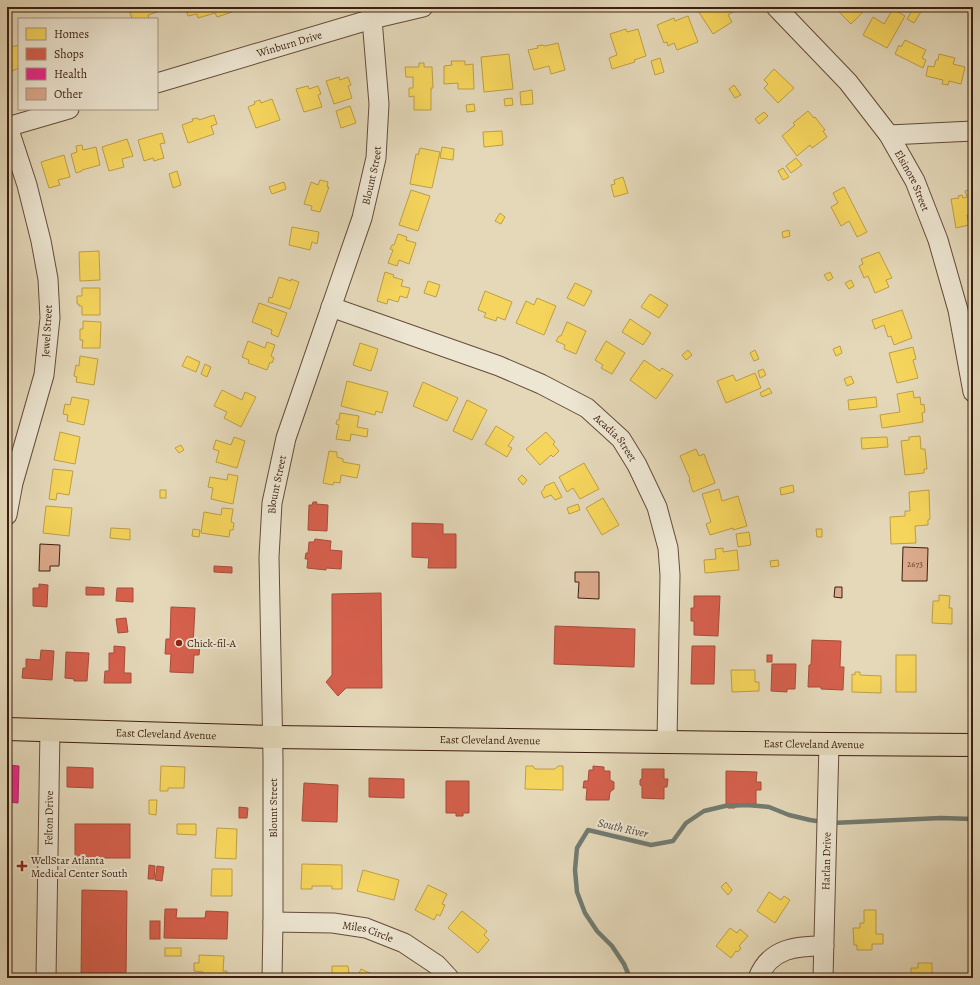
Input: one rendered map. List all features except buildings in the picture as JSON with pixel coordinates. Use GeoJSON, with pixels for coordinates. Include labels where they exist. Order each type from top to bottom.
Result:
{"type":"FeatureCollection","features":[{"type":"Feature","properties":{"kind":"main road","name":"East Cleveland Avenue"},"geometry":{"type":"LineString","coordinates":[[7,729],[273,737],[973,745]]}},
{"type":"Feature","properties":{"kind":"street","name":"Winburn Drive"},"geometry":{"type":"LineString","coordinates":[[158,83],[371,13],[423,7]]}},
{"type":"Feature","properties":{"kind":"street","name":"Elsinore Street"},"geometry":{"type":"LineString","coordinates":[[776,7],[848,82],[889,135],[915,181],[938,240],[958,310],[973,392]]}},
{"type":"Feature","properties":{"kind":"street","name":"Blount Street"},"geometry":{"type":"LineString","coordinates":[[272,978],[273,737],[269,560],[272,503],[286,438],[362,218],[376,158],[379,104],[371,13]]}},
{"type":"Feature","properties":{"kind":"street"},"geometry":{"type":"LineString","coordinates":[[7,126],[65,110]]}},
{"type":"Feature","properties":{"kind":"street","name":"Jewel Street"},"geometry":{"type":"LineString","coordinates":[[7,126],[27,185],[41,241],[48,280],[50,318],[44,375],[13,483],[7,515]]}},
{"type":"Feature","properties":{"kind":"street"},"geometry":{"type":"LineString","coordinates":[[889,135],[973,131]]}},
{"type":"Feature","properties":{"kind":"street","name":"Acadia Street"},"geometry":{"type":"LineString","coordinates":[[331,307],[499,366],[541,384],[587,408],[621,439],[637,465],[656,507],[668,548],[670,575],[667,741]]}},
{"type":"Feature","properties":{"kind":"street","name":"Felton Drive"},"geometry":{"type":"LineString","coordinates":[[46,978],[50,730]]}},
{"type":"Feature","properties":{"kind":"street","name":"Harlan Drive"},"geometry":{"type":"LineString","coordinates":[[823,978],[829,744]]}},
{"type":"Feature","properties":{"kind":"street","name":"Miles Circle"},"geometry":{"type":"LineString","coordinates":[[273,922],[333,923],[366,928],[404,943],[437,965],[450,978]]}},
{"type":"Feature","properties":{"kind":"street"},"geometry":{"type":"LineString","coordinates":[[758,978],[765,965],[778,954],[790,949],[804,946],[824,946]]}},
{"type":"Feature","properties":{"kind":"waterway","name":"South River"},"geometry":{"type":"LineString","coordinates":[[630,978],[624,964],[612,946],[597,931],[585,913],[577,892],[575,870],[577,848],[588,830],[651,845],[673,841],[686,823],[704,811],[725,806],[747,805],[769,807],[789,815],[823,822]]}},
{"type":"Feature","properties":{"kind":"waterway","name":"South River"},"geometry":{"type":"LineString","coordinates":[[832,823],[941,818],[973,819]]}},
{"type":"Feature","properties":{"kind":"place","name":"Chick-fil-A"},"geometry":{"type":"Point","coordinates":[179,643]}},
{"type":"Feature","properties":{"kind":"place","name":"WellStar Atlanta Medical Center South"},"geometry":{"type":"Point","coordinates":[22,866]}}]}
